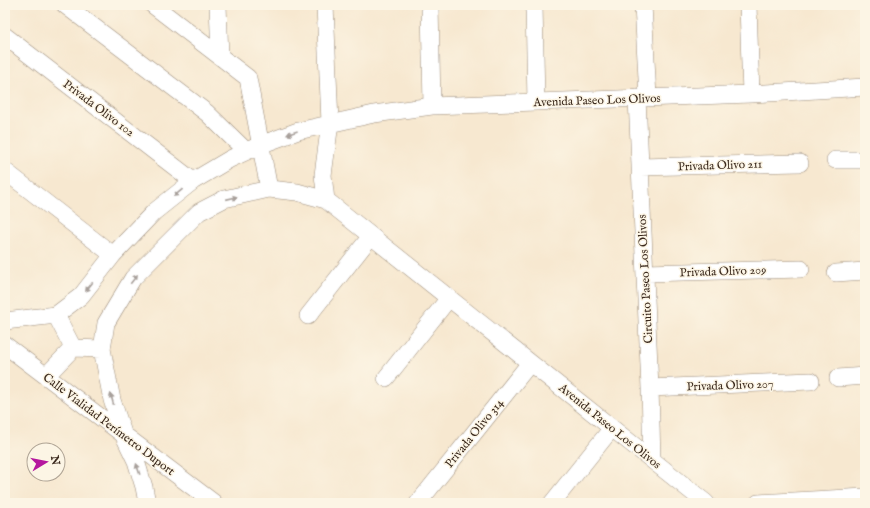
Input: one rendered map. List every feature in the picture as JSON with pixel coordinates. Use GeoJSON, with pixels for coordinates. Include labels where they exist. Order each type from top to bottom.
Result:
{"type":"FeatureCollection","features":[{"type":"Feature","properties":{"kind":"street"},"geometry":{"type":"LineString","coordinates":[[65,5],[253,148]]}},
{"type":"Feature","properties":{"kind":"street"},"geometry":{"type":"LineString","coordinates":[[153,5],[248,78],[253,148],[269,189]]}},
{"type":"Feature","properties":{"kind":"street"},"geometry":{"type":"LineString","coordinates":[[218,5],[220,57]]}},
{"type":"Feature","properties":{"kind":"street"},"geometry":{"type":"LineString","coordinates":[[325,5],[330,123],[323,175],[326,200]]}},
{"type":"Feature","properties":{"kind":"street"},"geometry":{"type":"LineString","coordinates":[[430,5],[432,106]]}},
{"type":"Feature","properties":{"kind":"street"},"geometry":{"type":"LineString","coordinates":[[534,5],[536,102]]}},
{"type":"Feature","properties":{"kind":"street","name":"Circuito Paseo Los Olivos"},"geometry":{"type":"LineString","coordinates":[[644,5],[640,167],[652,460]]}},
{"type":"Feature","properties":{"kind":"street"},"geometry":{"type":"LineString","coordinates":[[748,5],[751,94]]}},
{"type":"Feature","properties":{"kind":"street","name":"Privada Olivo 102"},"geometry":{"type":"LineString","coordinates":[[5,36],[193,180]]}},
{"type":"Feature","properties":{"kind":"street","name":"Avenida Paseo Los Olivos"},"geometry":{"type":"LineString","coordinates":[[56,315],[81,296],[113,255],[154,212],[193,180],[253,148],[298,131],[374,114],[432,106],[751,94],[865,88]]}},
{"type":"Feature","properties":{"kind":"street"},"geometry":{"type":"LineString","coordinates":[[835,160],[865,160]]}},
{"type":"Feature","properties":{"kind":"street","name":"Privada Olivo 211"},"geometry":{"type":"LineString","coordinates":[[640,167],[800,163]]}},
{"type":"Feature","properties":{"kind":"street"},"geometry":{"type":"LineString","coordinates":[[5,171],[113,255]]}},
{"type":"Feature","properties":{"kind":"street","name":"Avenida Paseo Los Olivos"},"geometry":{"type":"LineString","coordinates":[[147,503],[136,461],[124,436],[112,400],[102,350],[106,323],[134,278],[199,212],[224,200],[269,189],[297,192],[326,200],[652,460],[689,498],[706,503]]}},
{"type":"Feature","properties":{"kind":"street"},"geometry":{"type":"LineString","coordinates":[[308,316],[371,236]]}},
{"type":"Feature","properties":{"kind":"street","name":"Privada Olivo 209"},"geometry":{"type":"LineString","coordinates":[[645,273],[801,269]]}},
{"type":"Feature","properties":{"kind":"street"},"geometry":{"type":"LineString","coordinates":[[836,272],[865,271]]}},
{"type":"Feature","properties":{"kind":"street"},"geometry":{"type":"LineString","coordinates":[[386,378],[449,298]]}},
{"type":"Feature","properties":{"kind":"street"},"geometry":{"type":"LineString","coordinates":[[5,321],[56,315],[73,348]]}},
{"type":"Feature","properties":{"kind":"street","name":"Calle Vialidad Perímetro Duport"},"geometry":{"type":"LineString","coordinates":[[5,345],[214,503]]}},
{"type":"Feature","properties":{"kind":"street"},"geometry":{"type":"LineString","coordinates":[[46,376],[73,348],[102,350]]}},
{"type":"Feature","properties":{"kind":"street","name":"Privada Olivo 314"},"geometry":{"type":"LineString","coordinates":[[418,503],[530,363]]}},
{"type":"Feature","properties":{"kind":"street"},"geometry":{"type":"LineString","coordinates":[[838,378],[865,376]]}},
{"type":"Feature","properties":{"kind":"street","name":"Privada Olivo 207"},"geometry":{"type":"LineString","coordinates":[[650,388],[811,382]]}},
{"type":"Feature","properties":{"kind":"street"},"geometry":{"type":"LineString","coordinates":[[552,503],[612,428]]}},
{"type":"Feature","properties":{"kind":"street"},"geometry":{"type":"LineString","coordinates":[[758,503],[865,497]]}}]}
